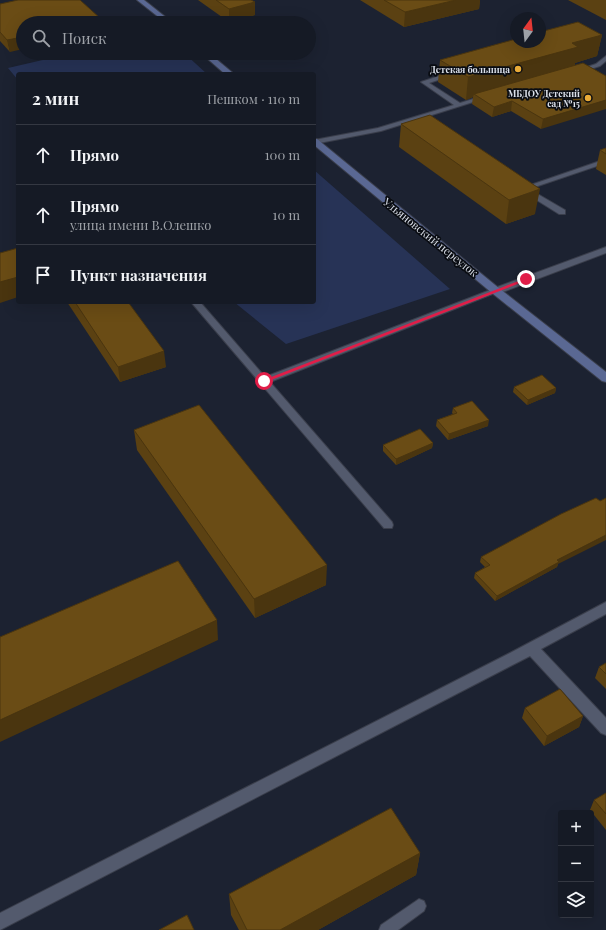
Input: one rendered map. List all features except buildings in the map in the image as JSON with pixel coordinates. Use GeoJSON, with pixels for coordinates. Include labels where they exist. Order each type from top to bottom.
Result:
{"type":"FeatureCollection","features":[{"type":"Feature","properties":{"kind":"main road"},"geometry":{"type":"LineString","coordinates":[[140,0],[161,16]]}},
{"type":"Feature","properties":{"kind":"main road"},"geometry":{"type":"LineString","coordinates":[[213,60],[228,72]]}},
{"type":"Feature","properties":{"kind":"main road","name":"Ульяновский переулок"},"geometry":{"type":"LineString","coordinates":[[316,143],[496,291],[606,378]]}},
{"type":"Feature","properties":{"kind":"street"},"geometry":{"type":"LineString","coordinates":[[496,291],[606,250]]}},
{"type":"Feature","properties":{"kind":"street"},"geometry":{"type":"LineString","coordinates":[[0,922],[531,648],[606,607]]}},
{"type":"Feature","properties":{"kind":"street"},"geometry":{"type":"LineString","coordinates":[[531,648],[606,728]]}},
{"type":"Feature","properties":{"kind":"lane"},"geometry":{"type":"LineString","coordinates":[[567,74],[598,65],[606,58],[600,54]]}},
{"type":"Feature","properties":{"kind":"lane"},"geometry":{"type":"LineString","coordinates":[[458,104],[424,82],[462,71]]}},
{"type":"Feature","properties":{"kind":"lane"},"geometry":{"type":"LineString","coordinates":[[316,141],[379,130],[490,95]]}},
{"type":"Feature","properties":{"kind":"lane"},"geometry":{"type":"LineString","coordinates":[[562,212],[520,187],[606,161]]}},
{"type":"Feature","properties":{"kind":"lane"},"geometry":{"type":"LineString","coordinates":[[264,381],[496,291]]}},
{"type":"Feature","properties":{"kind":"lane"},"geometry":{"type":"LineString","coordinates":[[197,304],[388,525]]}},
{"type":"Feature","properties":{"kind":"lane"},"geometry":{"type":"LineString","coordinates":[[386,930],[419,906]]}},
{"type":"Feature","properties":{"kind":"shaded area"},"geometry":{"type":"Polygon","coordinates":[[[43,60],[192,60],[205,72],[16,72],[16,78],[8,68],[43,60]]]}},
{"type":"Feature","properties":{"kind":"shaded area"},"geometry":{"type":"Polygon","coordinates":[[[316,172],[450,289],[286,344],[236,304],[316,304],[316,172]]]}},
{"type":"Feature","properties":{"kind":"place","name":"Детская больница"},"geometry":{"type":"Point","coordinates":[518,69]}},
{"type":"Feature","properties":{"kind":"place","name":"МБДОУ Детский сад №15"},"geometry":{"type":"Point","coordinates":[588,98]}},
{"type":"Feature","properties":{"kind":"route"},"geometry":{"type":"LineString","coordinates":[[264,381],[526,279]]}}]}
